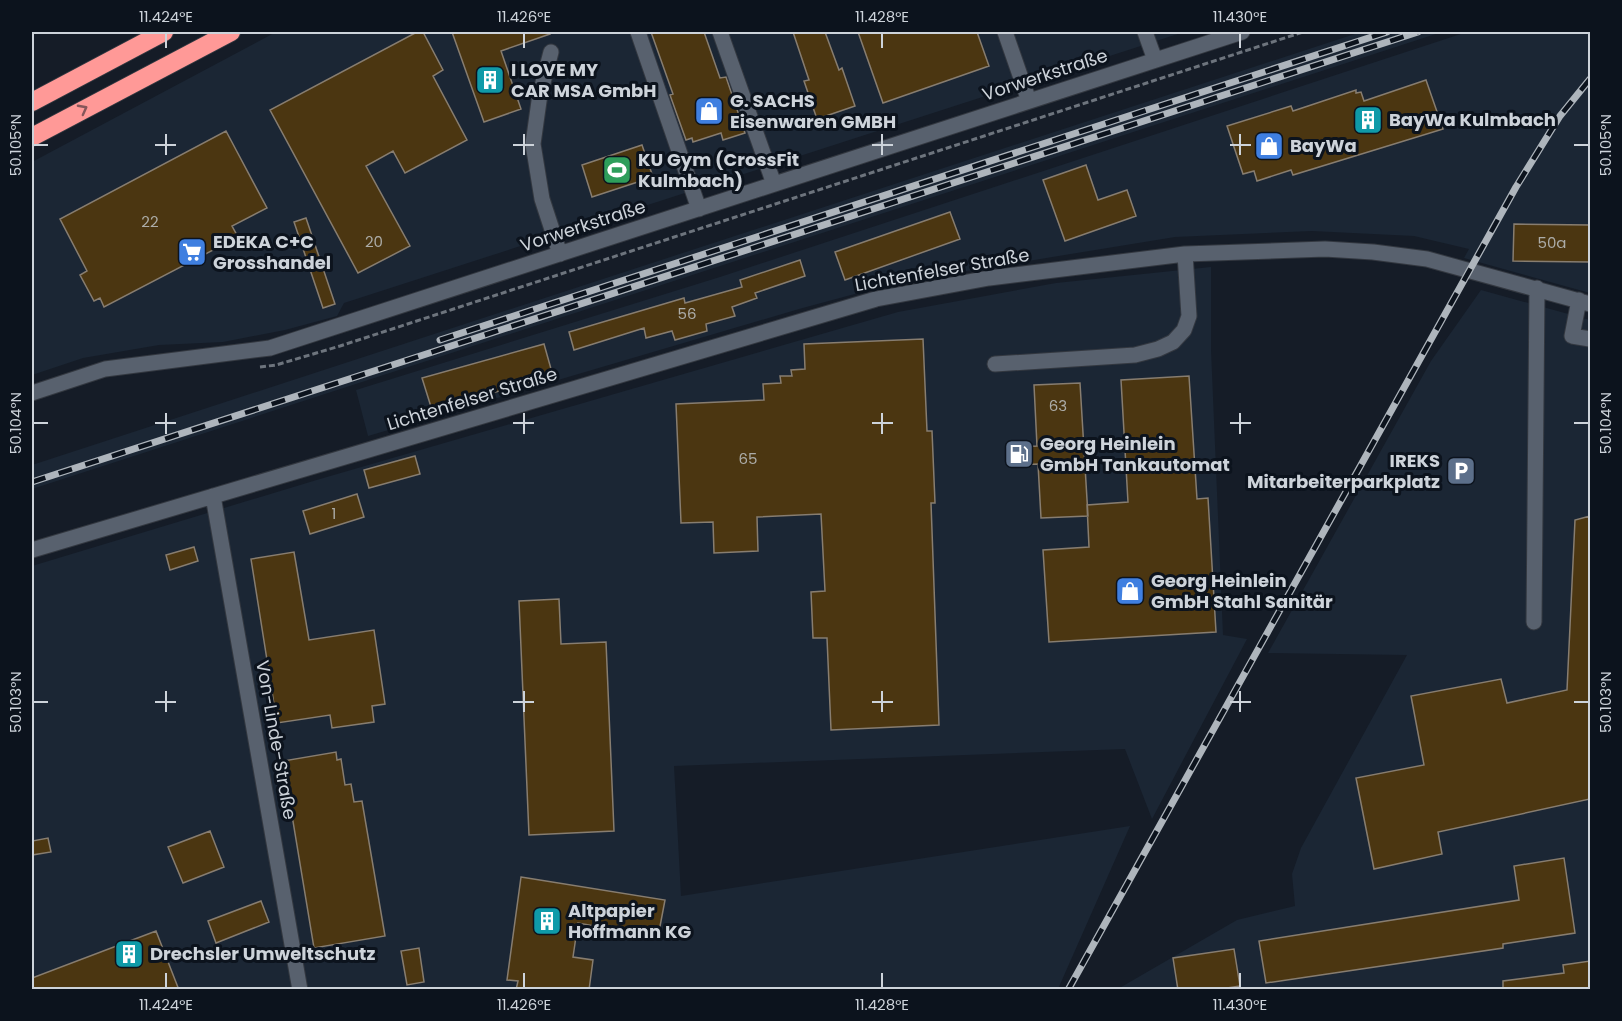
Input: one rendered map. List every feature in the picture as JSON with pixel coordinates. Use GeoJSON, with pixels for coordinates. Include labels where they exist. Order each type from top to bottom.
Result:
{"type":"FeatureCollection","features":[{"type":"Feature","properties":{"kind":"highway"},"geometry":{"type":"LineString","coordinates":[[32,102],[164,32]]}},
{"type":"Feature","properties":{"kind":"highway"},"geometry":{"type":"LineString","coordinates":[[32,137],[231,32]]}},
{"type":"Feature","properties":{"kind":"street"},"geometry":{"type":"LineString","coordinates":[[638,32],[699,209]]}},
{"type":"Feature","properties":{"kind":"street"},"geometry":{"type":"LineString","coordinates":[[720,32],[774,184]]}},
{"type":"Feature","properties":{"kind":"street"},"geometry":{"type":"LineString","coordinates":[[1005,32],[1029,101]]}},
{"type":"Feature","properties":{"kind":"street"},"geometry":{"type":"LineString","coordinates":[[1145,32],[1155,60]]}},
{"type":"Feature","properties":{"kind":"street","name":"Vorwerkstraße"},"geometry":{"type":"LineString","coordinates":[[32,393],[105,369],[270,348],[1242,32]]}},
{"type":"Feature","properties":{"kind":"street"},"geometry":{"type":"LineString","coordinates":[[551,52],[540,94],[533,144],[542,199],[560,254]]}},
{"type":"Feature","properties":{"kind":"street","name":"Lichtenfelser Straße"},"geometry":{"type":"LineString","coordinates":[[32,550],[876,299],[989,278],[1185,254],[1325,249],[1427,259],[1585,302]]}},
{"type":"Feature","properties":{"kind":"street"},"geometry":{"type":"LineString","coordinates":[[995,364],[1135,355],[1173,342],[1184,330],[1189,316],[1185,254]]}},
{"type":"Feature","properties":{"kind":"street"},"geometry":{"type":"LineString","coordinates":[[1534,622],[1537,288]]}},
{"type":"Feature","properties":{"kind":"street"},"geometry":{"type":"LineString","coordinates":[[1585,302],[1572,336],[1590,339]]}},
{"type":"Feature","properties":{"kind":"street","name":"Von-Linde-Straße"},"geometry":{"type":"LineString","coordinates":[[213,496],[300,990]]}},
{"type":"Feature","properties":{"kind":"shaded area"},"geometry":{"type":"Polygon","coordinates":[[[276,32],[1184,32],[344,303],[337,316],[285,330],[223,342],[159,345],[83,358],[32,375],[32,162],[276,32]]]}},
{"type":"Feature","properties":{"kind":"shaded area"},"geometry":{"type":"Polygon","coordinates":[[[1361,32],[1442,32],[32,489],[32,465],[1361,32]]]}},
{"type":"Feature","properties":{"kind":"shaded area"},"geometry":{"type":"Polygon","coordinates":[[[1467,32],[1590,32],[1590,293],[1464,258],[1469,249],[1414,236],[1312,231],[1175,237],[899,282],[799,309],[368,436],[356,390],[720,277],[1467,32]]]}},
{"type":"Feature","properties":{"kind":"shaded area"},"geometry":{"type":"Polygon","coordinates":[[[1211,267],[1211,350],[1223,635],[1247,639],[1152,819],[1125,749],[674,766],[681,896],[1130,826],[1058,989],[32,990],[32,566],[320,479],[898,312],[1056,283],[1211,267]]]}},
{"type":"Feature","properties":{"kind":"shaded area"},"geometry":{"type":"Polygon","coordinates":[[[1481,290],[1590,320],[1590,989],[1116,990],[1237,920],[1295,906],[1292,874],[1301,848],[1407,655],[1268,653],[1431,361],[1481,290]]]}},
{"type":"Feature","properties":{"kind":"building"},"geometry":{"type":"Polygon","coordinates":[[[417,32],[423,32],[443,70],[433,76],[467,140],[405,173],[393,151],[366,166],[410,246],[358,273],[270,110],[417,32]]]}},
{"type":"Feature","properties":{"kind":"building","name":"I LOVE MY CAR MSA GmbH"},"geometry":{"type":"Polygon","coordinates":[[[452,32],[549,32],[550,34],[501,51],[521,109],[484,122],[452,32]]]}},
{"type":"Feature","properties":{"kind":"building"},"geometry":{"type":"Polygon","coordinates":[[[651,32],[704,32],[720,78],[726,77],[745,133],[723,140],[721,133],[693,142],[692,138],[686,140],[670,95],[673,94],[651,32]]]}},
{"type":"Feature","properties":{"kind":"building"},"geometry":{"type":"Polygon","coordinates":[[[793,32],[825,32],[839,70],[842,68],[855,106],[817,119],[804,81],[809,80],[793,32]]]}},
{"type":"Feature","properties":{"kind":"building"},"geometry":{"type":"Polygon","coordinates":[[[858,32],[977,32],[989,66],[883,103],[858,32]]]}},
{"type":"Feature","properties":{"kind":"building","name":"BayWa Kulmbach"},"geometry":{"type":"Polygon","coordinates":[[[1426,80],[1443,129],[1293,175],[1291,170],[1257,181],[1254,171],[1243,174],[1227,126],[1291,106],[1293,111],[1356,90],[1356,93],[1361,92],[1364,101],[1426,80]]]}},
{"type":"Feature","properties":{"kind":"building"},"geometry":{"type":"Polygon","coordinates":[[[226,131],[267,208],[232,226],[238,237],[104,307],[100,298],[94,301],[80,275],[87,271],[60,219],[226,131]]]}},
{"type":"Feature","properties":{"kind":"building"},"geometry":{"type":"Polygon","coordinates":[[[642,145],[653,177],[592,197],[582,165],[642,145]]]}},
{"type":"Feature","properties":{"kind":"building"},"geometry":{"type":"Polygon","coordinates":[[[1086,165],[1098,200],[1127,190],[1136,216],[1065,241],[1043,180],[1086,165]]]}},
{"type":"Feature","properties":{"kind":"building"},"geometry":{"type":"Polygon","coordinates":[[[950,212],[960,239],[845,280],[835,252],[950,212]]]}},
{"type":"Feature","properties":{"kind":"building"},"geometry":{"type":"Polygon","coordinates":[[[306,218],[335,304],[323,308],[294,222],[306,218]]]}},
{"type":"Feature","properties":{"kind":"building"},"geometry":{"type":"Polygon","coordinates":[[[1514,224],[1590,225],[1590,262],[1513,261],[1514,224]]]}},
{"type":"Feature","properties":{"kind":"building"},"geometry":{"type":"Polygon","coordinates":[[[800,260],[805,276],[755,293],[757,298],[732,307],[735,316],[706,324],[707,331],[675,340],[672,331],[646,338],[644,328],[574,350],[569,332],[684,298],[685,303],[742,287],[740,280],[800,260]]]}},
{"type":"Feature","properties":{"kind":"building"},"geometry":{"type":"Polygon","coordinates":[[[923,339],[927,431],[932,431],[935,503],[931,503],[939,725],[831,730],[827,638],[813,638],[811,592],[825,591],[821,514],[757,517],[758,551],[714,553],[713,522],[681,523],[676,404],[764,400],[763,384],[781,383],[780,376],[792,376],[791,370],[805,369],[804,344],[923,339]]]}},
{"type":"Feature","properties":{"kind":"building"},"geometry":{"type":"Polygon","coordinates":[[[544,344],[553,376],[432,410],[422,378],[544,344]]]}},
{"type":"Feature","properties":{"kind":"building","name":"Georg Heinlein GmbH Stahl Sanitär"},"geometry":{"type":"Polygon","coordinates":[[[1189,376],[1197,499],[1208,498],[1216,632],[1049,642],[1043,550],[1089,547],[1087,505],[1128,502],[1121,380],[1189,376]]]}},
{"type":"Feature","properties":{"kind":"building"},"geometry":{"type":"Polygon","coordinates":[[[1080,383],[1088,516],[1041,518],[1038,464],[1017,465],[1016,447],[1037,446],[1034,385],[1080,383]]]}},
{"type":"Feature","properties":{"kind":"building"},"geometry":{"type":"Polygon","coordinates":[[[415,456],[420,474],[369,488],[364,470],[415,456]]]}},
{"type":"Feature","properties":{"kind":"building"},"geometry":{"type":"Polygon","coordinates":[[[357,494],[364,517],[310,534],[303,511],[357,494]]]}},
{"type":"Feature","properties":{"kind":"building"},"geometry":{"type":"Polygon","coordinates":[[[1590,516],[1590,799],[1438,832],[1442,854],[1374,869],[1356,778],[1424,765],[1411,696],[1501,679],[1507,703],[1567,690],[1575,520],[1590,516]]]}},
{"type":"Feature","properties":{"kind":"building"},"geometry":{"type":"Polygon","coordinates":[[[194,547],[198,561],[170,570],[166,555],[194,547]]]}},
{"type":"Feature","properties":{"kind":"building"},"geometry":{"type":"Polygon","coordinates":[[[294,552],[309,640],[374,630],[385,704],[372,706],[374,722],[332,728],[330,715],[277,723],[251,559],[294,552]]]}},
{"type":"Feature","properties":{"kind":"building"},"geometry":{"type":"Polygon","coordinates":[[[559,599],[561,644],[606,642],[614,831],[529,835],[519,601],[559,599]]]}},
{"type":"Feature","properties":{"kind":"building"},"geometry":{"type":"Polygon","coordinates":[[[336,752],[337,760],[341,759],[345,785],[351,784],[354,802],[362,801],[385,936],[314,948],[283,761],[336,752]]]}},
{"type":"Feature","properties":{"kind":"building"},"geometry":{"type":"Polygon","coordinates":[[[210,831],[224,867],[183,883],[168,847],[210,831]]]}},
{"type":"Feature","properties":{"kind":"building"},"geometry":{"type":"Polygon","coordinates":[[[48,838],[51,852],[32,855],[32,841],[48,838]]]}},
{"type":"Feature","properties":{"kind":"building"},"geometry":{"type":"Polygon","coordinates":[[[1564,858],[1575,933],[1503,944],[1503,948],[1266,983],[1259,941],[1519,900],[1514,866],[1564,858]]]}},
{"type":"Feature","properties":{"kind":"building","name":"Altpapier Hoffmann KG"},"geometry":{"type":"Polygon","coordinates":[[[521,877],[665,900],[658,937],[578,923],[573,957],[593,960],[589,990],[569,988],[569,990],[516,990],[518,981],[507,980],[521,877]]]}},
{"type":"Feature","properties":{"kind":"building"},"geometry":{"type":"Polygon","coordinates":[[[261,901],[269,922],[216,943],[208,921],[261,901]]]}},
{"type":"Feature","properties":{"kind":"building","name":"Drechsler Umweltschutz"},"geometry":{"type":"Polygon","coordinates":[[[156,931],[179,990],[32,990],[32,978],[156,931]]]}},
{"type":"Feature","properties":{"kind":"building"},"geometry":{"type":"Polygon","coordinates":[[[419,948],[424,982],[407,985],[401,951],[419,948]]]}},
{"type":"Feature","properties":{"kind":"building"},"geometry":{"type":"Polygon","coordinates":[[[1234,949],[1240,986],[1214,990],[1178,990],[1173,958],[1234,949]]]}},
{"type":"Feature","properties":{"kind":"building"},"geometry":{"type":"Polygon","coordinates":[[[1590,961],[1590,990],[1503,990],[1503,981],[1564,973],[1563,965],[1590,961]]]}},
{"type":"Feature","properties":{"kind":"railway"},"geometry":{"type":"LineString","coordinates":[[440,340],[1387,32]]}},
{"type":"Feature","properties":{"kind":"railway"},"geometry":{"type":"LineString","coordinates":[[32,482],[1418,32]]}},
{"type":"Feature","properties":{"kind":"railway"},"geometry":{"type":"LineString","coordinates":[[1068,990],[1516,187],[1560,116],[1590,79]]}},
{"type":"Feature","properties":{"kind":"place","name":"I LOVE MY CAR MSA GmbH"},"geometry":{"type":"Point","coordinates":[490,80]}},
{"type":"Feature","properties":{"kind":"place","name":"G. SACHS Eisenwaren GMBH"},"geometry":{"type":"Point","coordinates":[709,111]}},
{"type":"Feature","properties":{"kind":"place","name":"BayWa Kulmbach"},"geometry":{"type":"Point","coordinates":[1368,120]}},
{"type":"Feature","properties":{"kind":"place","name":"BayWa"},"geometry":{"type":"Point","coordinates":[1269,146]}},
{"type":"Feature","properties":{"kind":"place","name":"KU Gym (CrossFit Kulmbach)"},"geometry":{"type":"Point","coordinates":[617,170]}},
{"type":"Feature","properties":{"kind":"place","name":"EDEKA C+C Grosshandel"},"geometry":{"type":"Point","coordinates":[192,252]}},
{"type":"Feature","properties":{"kind":"place","name":"Georg Heinlein GmbH Tankautomat"},"geometry":{"type":"Point","coordinates":[1019,454]}},
{"type":"Feature","properties":{"kind":"place","name":"IREKS Mitarbeiterparkplatz"},"geometry":{"type":"Point","coordinates":[1461,471]}},
{"type":"Feature","properties":{"kind":"place","name":"Georg Heinlein GmbH Stahl Sanitär"},"geometry":{"type":"Point","coordinates":[1130,591]}},
{"type":"Feature","properties":{"kind":"place","name":"Altpapier Hoffmann KG"},"geometry":{"type":"Point","coordinates":[547,921]}},
{"type":"Feature","properties":{"kind":"place","name":"Drechsler Umweltschutz"},"geometry":{"type":"Point","coordinates":[129,954]}}]}
